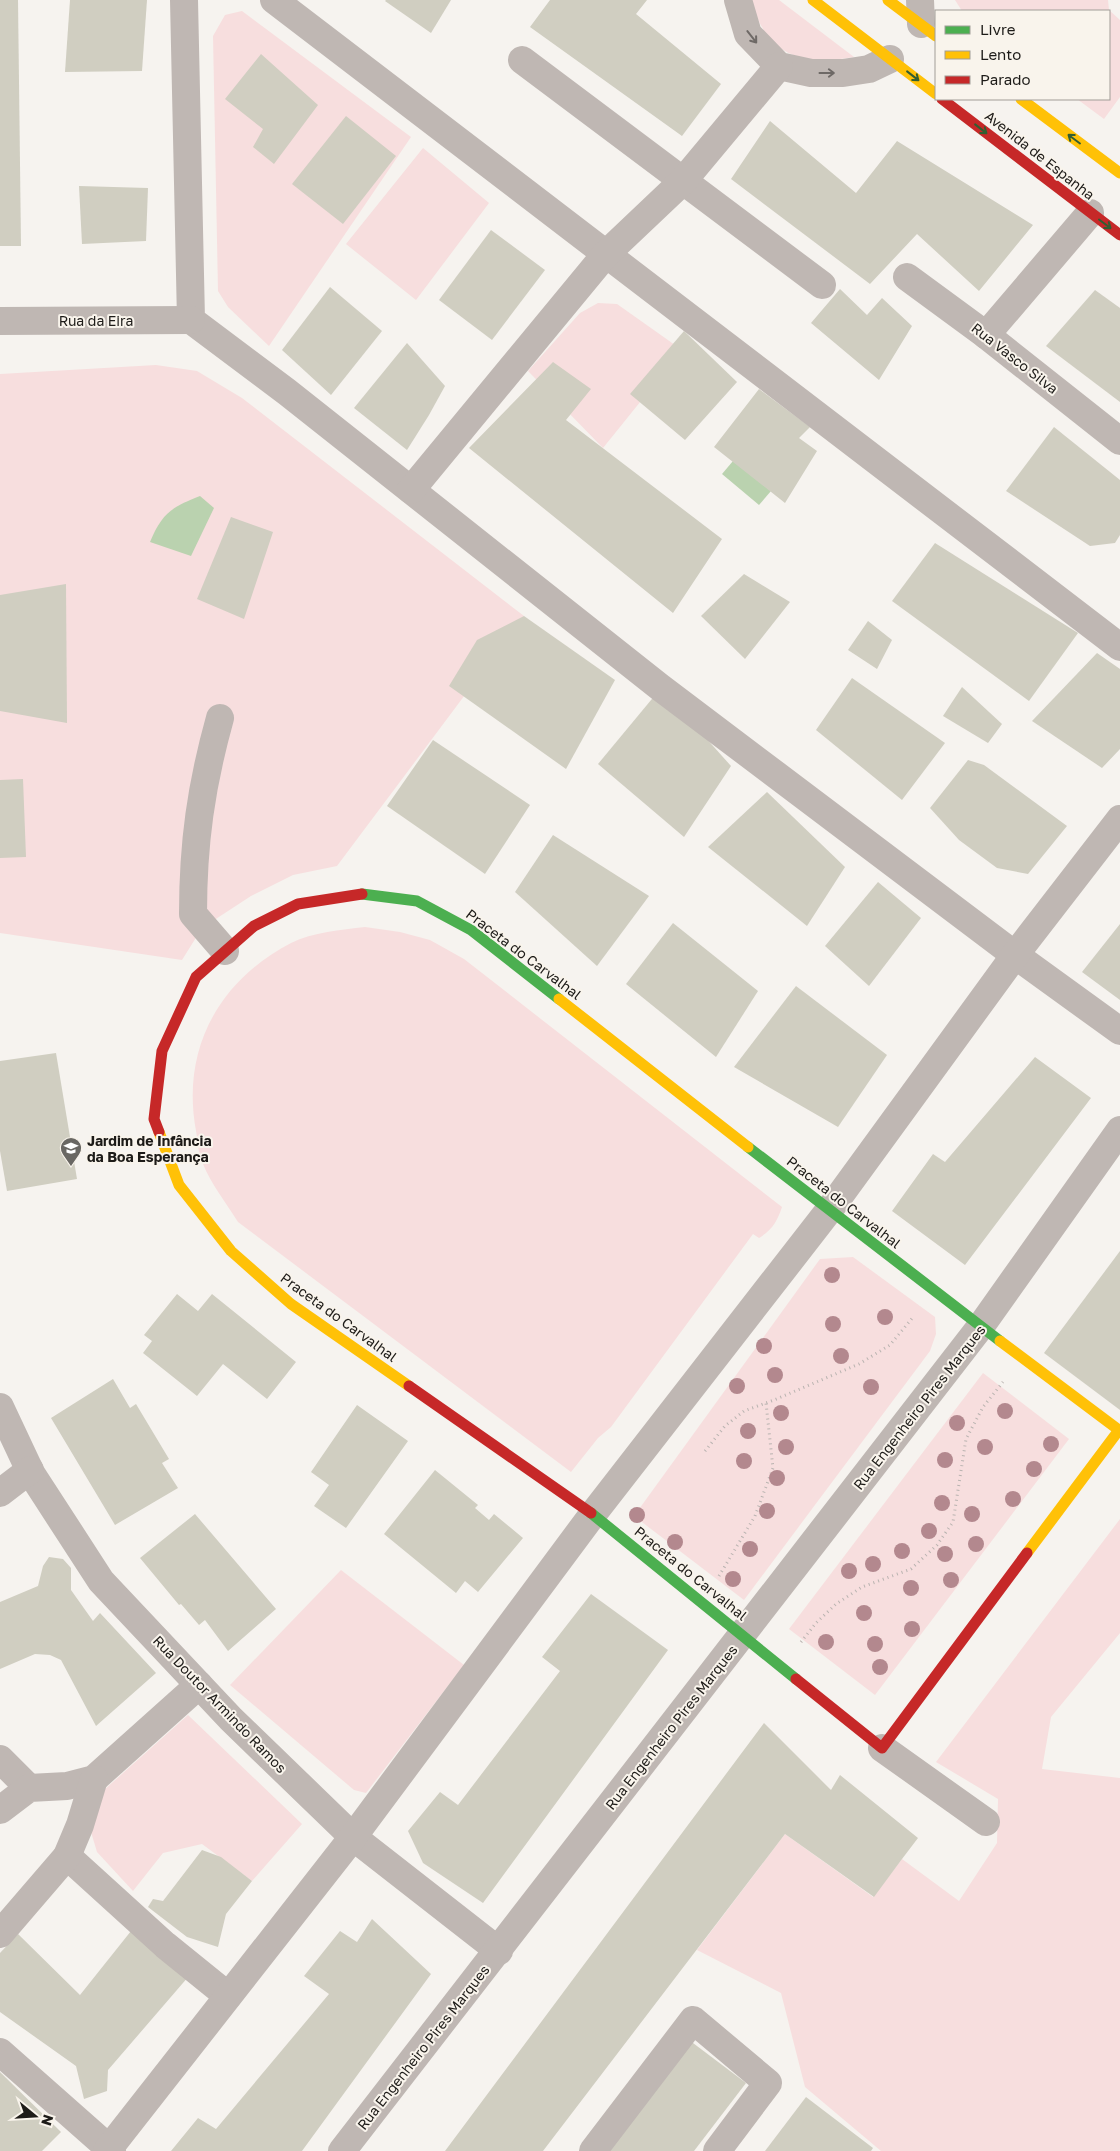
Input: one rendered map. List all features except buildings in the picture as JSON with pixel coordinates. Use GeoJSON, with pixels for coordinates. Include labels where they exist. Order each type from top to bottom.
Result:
{"type":"FeatureCollection","features":[{"type":"Feature","properties":{"kind":"street"},"geometry":{"type":"LineString","coordinates":[[184,0],[191,320],[287,392],[661,688],[1015,955],[1120,1031]]}},
{"type":"Feature","properties":{"kind":"street"},"geometry":{"type":"LineString","coordinates":[[274,0],[1120,647]]}},
{"type":"Feature","properties":{"kind":"street"},"geometry":{"type":"LineString","coordinates":[[738,0],[748,34],[779,66],[812,74],[843,74],[869,69],[890,58]]}},
{"type":"Feature","properties":{"kind":"street"},"geometry":{"type":"LineString","coordinates":[[813,0],[935,93]]}},
{"type":"Feature","properties":{"kind":"street"},"geometry":{"type":"LineString","coordinates":[[888,0],[926,20]]}},
{"type":"Feature","properties":{"kind":"street"},"geometry":{"type":"LineString","coordinates":[[522,60],[822,285]]}},
{"type":"Feature","properties":{"kind":"street"},"geometry":{"type":"LineString","coordinates":[[411,490],[605,254],[683,181],[779,66]]}},
{"type":"Feature","properties":{"kind":"street","name":"Avenida de Espanha"},"geometry":{"type":"LineString","coordinates":[[943,100],[1120,235]]}},
{"type":"Feature","properties":{"kind":"street"},"geometry":{"type":"LineString","coordinates":[[1022,100],[1120,173]]}},
{"type":"Feature","properties":{"kind":"street"},"geometry":{"type":"LineString","coordinates":[[986,335],[1090,212]]}},
{"type":"Feature","properties":{"kind":"street","name":"Rua Vasco Silva"},"geometry":{"type":"LineString","coordinates":[[908,277],[986,335],[1120,441]]}},
{"type":"Feature","properties":{"kind":"street","name":"Rua da Eira"},"geometry":{"type":"LineString","coordinates":[[0,321],[191,320]]}},
{"type":"Feature","properties":{"kind":"street"},"geometry":{"type":"LineString","coordinates":[[220,718],[207,765],[197,827],[193,914],[225,951]]}},
{"type":"Feature","properties":{"kind":"street"},"geometry":{"type":"LineString","coordinates":[[0,2052],[109,2150],[353,1837],[593,1514],[830,1210],[1015,955],[1120,819]]}},
{"type":"Feature","properties":{"kind":"street","name":"Praceta do Carvalhal"},"geometry":{"type":"LineString","coordinates":[[882,1748],[593,1514],[291,1304],[231,1251],[179,1185],[154,1119],[162,1051],[196,977],[254,926],[298,904],[362,894],[417,901],[471,930],[933,1291],[1119,1430]]}},
{"type":"Feature","properties":{"kind":"street","name":"Rua Engenheiro Pires Marques"},"geometry":{"type":"LineString","coordinates":[[342,2151],[499,1951],[981,1326],[1120,1130]]}},
{"type":"Feature","properties":{"kind":"street","name":"Rua Doutor Armindo Ramos"},"geometry":{"type":"LineString","coordinates":[[0,1407],[30,1470],[101,1581],[199,1684],[353,1837],[499,1951]]}},
{"type":"Feature","properties":{"kind":"street"},"geometry":{"type":"LineString","coordinates":[[986,1822],[882,1748],[1119,1430]]}},
{"type":"Feature","properties":{"kind":"street"},"geometry":{"type":"LineString","coordinates":[[0,1493],[30,1470]]}},
{"type":"Feature","properties":{"kind":"street"},"geometry":{"type":"LineString","coordinates":[[0,1810],[29,1788],[67,1786],[94,1779],[199,1684]]}},
{"type":"Feature","properties":{"kind":"street"},"geometry":{"type":"LineString","coordinates":[[0,1759],[29,1788]]}},
{"type":"Feature","properties":{"kind":"street"},"geometry":{"type":"LineString","coordinates":[[0,1934],[67,1856],[80,1825],[94,1779]]}},
{"type":"Feature","properties":{"kind":"street"},"geometry":{"type":"LineString","coordinates":[[67,1856],[166,1945],[228,1996]]}},
{"type":"Feature","properties":{"kind":"street"},"geometry":{"type":"LineString","coordinates":[[593,2151],[693,2020],[768,2083],[718,2151]]}},
{"type":"Feature","properties":{"kind":"path"},"geometry":{"type":"LineString","coordinates":[[705,1451],[725,1426],[744,1411],[859,1364],[890,1345],[933,1291]]}},
{"type":"Feature","properties":{"kind":"path"},"geometry":{"type":"LineString","coordinates":[[782,1667],[816,1623],[836,1604],[862,1587],[911,1569],[937,1545],[953,1522],[966,1438],[983,1407],[1021,1357]]}},
{"type":"Feature","properties":{"kind":"path"},"geometry":{"type":"LineString","coordinates":[[702,1601],[728,1563],[755,1516],[773,1468],[766,1403]]}},
{"type":"Feature","properties":{"kind":"shaded area"},"geometry":{"type":"Polygon","coordinates":[[[751,0],[779,0],[854,57],[818,60],[802,58],[788,53],[776,45],[766,34],[751,0]]]}},
{"type":"Feature","properties":{"kind":"shaded area"},"geometry":{"type":"Polygon","coordinates":[[[955,0],[1108,0],[1109,10],[961,10],[955,0]]]}},
{"type":"Feature","properties":{"kind":"shaded area"},"geometry":{"type":"Polygon","coordinates":[[[242,11],[411,137],[269,346],[228,307],[218,291],[213,36],[225,15],[242,11]]]}},
{"type":"Feature","properties":{"kind":"shaded area"},"geometry":{"type":"Polygon","coordinates":[[[1110,11],[1120,20],[1120,97],[1104,119],[1078,100],[1110,100],[1110,11]]]}},
{"type":"Feature","properties":{"kind":"shaded area"},"geometry":{"type":"Polygon","coordinates":[[[423,148],[489,203],[416,300],[346,244],[423,148]]]}},
{"type":"Feature","properties":{"kind":"shaded area"},"geometry":{"type":"Polygon","coordinates":[[[598,303],[617,304],[682,350],[603,448],[528,371],[580,313],[598,303]]]}},
{"type":"Feature","properties":{"kind":"shaded area"},"geometry":{"type":"Polygon","coordinates":[[[156,365],[197,371],[242,398],[524,616],[337,866],[293,875],[251,896],[202,928],[182,960],[0,933],[0,374],[156,365]]]}},
{"type":"Feature","properties":{"kind":"shaded area"},"geometry":{"type":"Polygon","coordinates":[[[733,461],[771,491],[759,505],[722,474],[733,461]]]}},
{"type":"Feature","properties":{"kind":"shaded area"},"geometry":{"type":"Polygon","coordinates":[[[200,496],[214,508],[191,556],[150,542],[159,524],[169,512],[200,496]]]}},
{"type":"Feature","properties":{"kind":"shaded area"},"geometry":{"type":"Polygon","coordinates":[[[365,927],[400,932],[430,940],[464,959],[782,1207],[771,1229],[759,1238],[753,1234],[611,1427],[598,1438],[571,1472],[238,1222],[201,1160],[193,1101],[194,1073],[200,1046],[210,1021],[225,998],[243,977],[265,959],[291,943],[318,934],[365,927]]]}},
{"type":"Feature","properties":{"kind":"shaded area"},"geometry":{"type":"Polygon","coordinates":[[[853,1257],[935,1317],[936,1334],[930,1351],[744,1600],[634,1516],[820,1259],[853,1257]]]}},
{"type":"Feature","properties":{"kind":"shaded area"},"geometry":{"type":"Polygon","coordinates":[[[983,1373],[1069,1439],[875,1695],[789,1629],[983,1373]]]}},
{"type":"Feature","properties":{"kind":"shaded area"},"geometry":{"type":"Polygon","coordinates":[[[1120,1519],[1120,1633],[1051,1717],[1042,1769],[1120,1778],[1120,2151],[881,2151],[805,2087],[781,1993],[697,1950],[785,1834],[873,1897],[902,1859],[959,1901],[997,1843],[998,1799],[936,1762],[1120,1519]]]}},
{"type":"Feature","properties":{"kind":"shaded area"},"geometry":{"type":"Polygon","coordinates":[[[341,1570],[464,1665],[366,1793],[354,1790],[230,1685],[341,1570]]]}},
{"type":"Feature","properties":{"kind":"shaded area"},"geometry":{"type":"Polygon","coordinates":[[[188,1715],[302,1824],[252,1881],[202,1844],[163,1853],[133,1891],[97,1852],[91,1832],[104,1790],[188,1715]]]}},
{"type":"Feature","properties":{"kind":"traffic: fast"},"geometry":{"type":"LineString","coordinates":[[362,894],[417,901],[471,930],[559,999]]}},
{"type":"Feature","properties":{"kind":"traffic: fast"},"geometry":{"type":"LineString","coordinates":[[748,1147],[1000,1341]]}},
{"type":"Feature","properties":{"kind":"traffic: fast"},"geometry":{"type":"LineString","coordinates":[[591,1513],[796,1679]]}},
{"type":"Feature","properties":{"kind":"traffic: slow"},"geometry":{"type":"LineString","coordinates":[[813,0],[935,93]]}},
{"type":"Feature","properties":{"kind":"traffic: slow"},"geometry":{"type":"LineString","coordinates":[[888,0],[935,35]]}},
{"type":"Feature","properties":{"kind":"traffic: slow"},"geometry":{"type":"LineString","coordinates":[[1022,100],[1120,173]]}},
{"type":"Feature","properties":{"kind":"traffic: slow"},"geometry":{"type":"LineString","coordinates":[[559,999],[748,1147]]}},
{"type":"Feature","properties":{"kind":"traffic: slow"},"geometry":{"type":"LineString","coordinates":[[159,1132],[179,1185],[231,1251],[291,1304],[409,1386]]}},
{"type":"Feature","properties":{"kind":"traffic: slow"},"geometry":{"type":"LineString","coordinates":[[1000,1341],[1119,1430],[1027,1553]]}},
{"type":"Feature","properties":{"kind":"traffic: jam"},"geometry":{"type":"LineString","coordinates":[[943,100],[1120,235]]}},
{"type":"Feature","properties":{"kind":"traffic: jam"},"geometry":{"type":"LineString","coordinates":[[159,1132],[154,1119],[162,1051],[196,977],[254,926],[298,904],[362,894]]}},
{"type":"Feature","properties":{"kind":"traffic: jam"},"geometry":{"type":"LineString","coordinates":[[409,1386],[591,1513]]}},
{"type":"Feature","properties":{"kind":"traffic: jam"},"geometry":{"type":"LineString","coordinates":[[796,1679],[882,1748],[1027,1553]]}},
{"type":"Feature","properties":{"kind":"place","name":"Jardim de Infância da Boa Esperança"},"geometry":{"type":"Point","coordinates":[71,1167]}}]}
